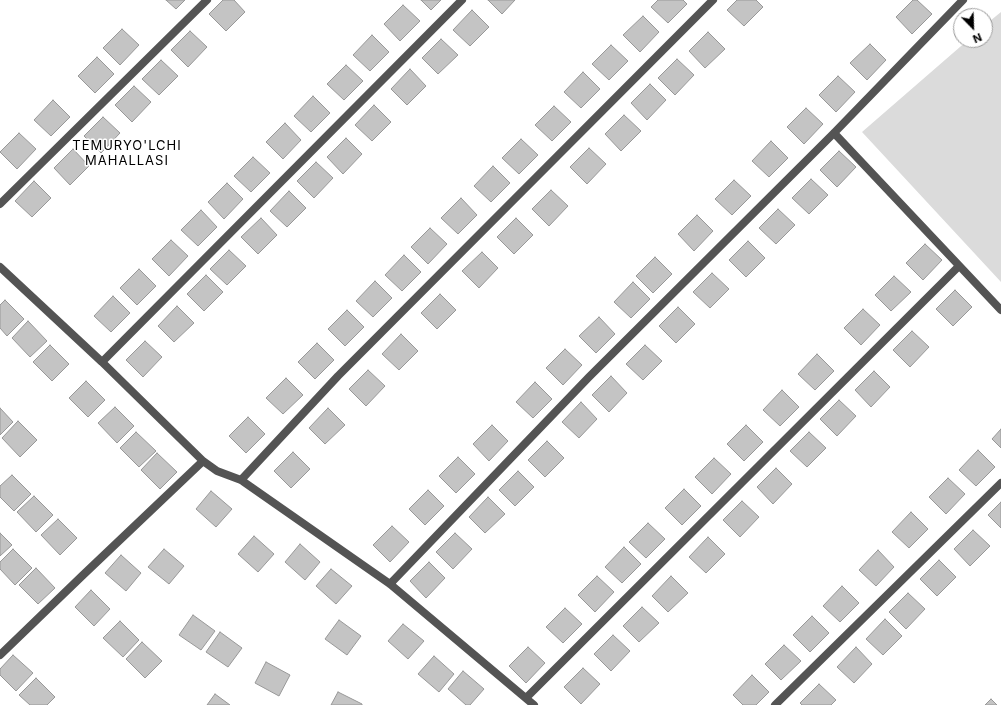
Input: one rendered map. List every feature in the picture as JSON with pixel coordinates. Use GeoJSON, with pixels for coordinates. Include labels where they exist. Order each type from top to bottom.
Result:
{"type":"FeatureCollection","features":[{"type":"Feature","properties":{"kind":"street"},"geometry":{"type":"LineString","coordinates":[[0,204],[207,0]]}},
{"type":"Feature","properties":{"kind":"street"},"geometry":{"type":"LineString","coordinates":[[102,362],[462,0]]}},
{"type":"Feature","properties":{"kind":"street"},"geometry":{"type":"LineString","coordinates":[[240,480],[338,376],[713,0]]}},
{"type":"Feature","properties":{"kind":"street"},"geometry":{"type":"LineString","coordinates":[[390,584],[589,377],[834,133],[963,0]]}},
{"type":"Feature","properties":{"kind":"street"},"geometry":{"type":"LineString","coordinates":[[834,133],[1001,310]]}},
{"type":"Feature","properties":{"kind":"street"},"geometry":{"type":"LineString","coordinates":[[526,698],[959,266]]}},
{"type":"Feature","properties":{"kind":"street"},"geometry":{"type":"LineString","coordinates":[[0,267],[102,362],[203,460],[217,471],[240,480],[390,584],[534,705]]}},
{"type":"Feature","properties":{"kind":"street"},"geometry":{"type":"LineString","coordinates":[[0,655],[203,460]]}},
{"type":"Feature","properties":{"kind":"street"},"geometry":{"type":"LineString","coordinates":[[775,705],[1001,482]]}},
{"type":"Feature","properties":{"kind":"shaded area"},"geometry":{"type":"Polygon","coordinates":[[[1001,12],[1001,282],[862,132],[959,48],[993,48],[993,18],[1001,12]]]}},
{"type":"Feature","properties":{"kind":"building"},"geometry":{"type":"Polygon","coordinates":[[[166,0],[185,0],[176,9],[166,0]]]}},
{"type":"Feature","properties":{"kind":"building"},"geometry":{"type":"Polygon","coordinates":[[[223,0],[234,0],[245,12],[226,31],[209,14],[223,0]]]}},
{"type":"Feature","properties":{"kind":"building"},"geometry":{"type":"Polygon","coordinates":[[[421,0],[441,0],[431,10],[421,0]]]}},
{"type":"Feature","properties":{"kind":"building"},"geometry":{"type":"Polygon","coordinates":[[[488,0],[515,0],[502,14],[488,0]]]}},
{"type":"Feature","properties":{"kind":"building"},"geometry":{"type":"Polygon","coordinates":[[[658,0],[683,0],[687,4],[668,23],[651,7],[658,0]]]}},
{"type":"Feature","properties":{"kind":"building"},"geometry":{"type":"Polygon","coordinates":[[[737,0],[756,0],[763,7],[744,26],[727,10],[737,0]]]}},
{"type":"Feature","properties":{"kind":"building"},"geometry":{"type":"Polygon","coordinates":[[[913,0],[917,0],[932,14],[912,34],[896,17],[913,0]]]}},
{"type":"Feature","properties":{"kind":"building"},"geometry":{"type":"Polygon","coordinates":[[[403,5],[420,21],[400,41],[384,24],[403,5]]]}},
{"type":"Feature","properties":{"kind":"building"},"geometry":{"type":"Polygon","coordinates":[[[472,10],[489,27],[470,46],[453,30],[472,10]]]}},
{"type":"Feature","properties":{"kind":"building"},"geometry":{"type":"Polygon","coordinates":[[[643,16],[659,32],[640,52],[623,35],[643,16]]]}},
{"type":"Feature","properties":{"kind":"building"},"geometry":{"type":"Polygon","coordinates":[[[122,29],[139,45],[120,65],[103,48],[122,29]]]}},
{"type":"Feature","properties":{"kind":"building"},"geometry":{"type":"Polygon","coordinates":[[[190,31],[207,47],[188,67],[171,50],[190,31]]]}},
{"type":"Feature","properties":{"kind":"building"},"geometry":{"type":"Polygon","coordinates":[[[708,32],[725,49],[705,68],[689,51],[708,32]]]}},
{"type":"Feature","properties":{"kind":"building"},"geometry":{"type":"Polygon","coordinates":[[[372,35],[389,52],[370,71],[353,55],[372,35]]]}},
{"type":"Feature","properties":{"kind":"building"},"geometry":{"type":"Polygon","coordinates":[[[441,39],[458,55],[438,74],[422,58],[441,39]]]}},
{"type":"Feature","properties":{"kind":"building"},"geometry":{"type":"Polygon","coordinates":[[[870,44],[886,60],[867,80],[850,63],[870,44]]]}},
{"type":"Feature","properties":{"kind":"building"},"geometry":{"type":"Polygon","coordinates":[[[611,45],[628,61],[609,80],[592,64],[611,45]]]}},
{"type":"Feature","properties":{"kind":"building"},"geometry":{"type":"Polygon","coordinates":[[[97,57],[114,74],[95,93],[78,76],[97,57]]]}},
{"type":"Feature","properties":{"kind":"building"},"geometry":{"type":"Polygon","coordinates":[[[677,59],[694,75],[675,95],[658,78],[677,59]]]}},
{"type":"Feature","properties":{"kind":"building"},"geometry":{"type":"Polygon","coordinates":[[[161,60],[178,76],[159,95],[142,79],[161,60]]]}},
{"type":"Feature","properties":{"kind":"building"},"geometry":{"type":"Polygon","coordinates":[[[346,65],[363,81],[344,100],[327,84],[346,65]]]}},
{"type":"Feature","properties":{"kind":"building"},"geometry":{"type":"Polygon","coordinates":[[[410,69],[426,86],[407,105],[391,89],[410,69]]]}},
{"type":"Feature","properties":{"kind":"building"},"geometry":{"type":"Polygon","coordinates":[[[583,72],[600,89],[581,108],[564,92],[583,72]]]}},
{"type":"Feature","properties":{"kind":"building"},"geometry":{"type":"Polygon","coordinates":[[[838,76],[855,92],[836,112],[819,95],[838,76]]]}},
{"type":"Feature","properties":{"kind":"building"},"geometry":{"type":"Polygon","coordinates":[[[650,84],[666,100],[647,120],[631,103],[650,84]]]}},
{"type":"Feature","properties":{"kind":"building"},"geometry":{"type":"Polygon","coordinates":[[[134,86],[151,102],[132,122],[115,105],[134,86]]]}},
{"type":"Feature","properties":{"kind":"building"},"geometry":{"type":"Polygon","coordinates":[[[313,96],[330,113],[311,132],[294,116],[313,96]]]}},
{"type":"Feature","properties":{"kind":"building"},"geometry":{"type":"Polygon","coordinates":[[[53,100],[70,117],[51,136],[34,120],[53,100]]]}},
{"type":"Feature","properties":{"kind":"building"},"geometry":{"type":"Polygon","coordinates":[[[374,105],[391,122],[372,141],[355,125],[374,105]]]}},
{"type":"Feature","properties":{"kind":"building"},"geometry":{"type":"Polygon","coordinates":[[[554,106],[571,122],[552,141],[535,125],[554,106]]]}},
{"type":"Feature","properties":{"kind":"building"},"geometry":{"type":"Polygon","coordinates":[[[806,108],[823,124],[804,144],[787,127],[806,108]]]}},
{"type":"Feature","properties":{"kind":"building"},"geometry":{"type":"Polygon","coordinates":[[[624,115],[641,131],[621,151],[605,134],[624,115]]]}},
{"type":"Feature","properties":{"kind":"building"},"geometry":{"type":"Polygon","coordinates":[[[103,117],[120,133],[101,153],[84,136],[103,117]]]}},
{"type":"Feature","properties":{"kind":"building"},"geometry":{"type":"Polygon","coordinates":[[[285,123],[301,140],[283,159],[266,142],[285,123]]]}},
{"type":"Feature","properties":{"kind":"building"},"geometry":{"type":"Polygon","coordinates":[[[19,133],[36,149],[17,169],[0,152],[19,133]]]}},
{"type":"Feature","properties":{"kind":"building"},"geometry":{"type":"Polygon","coordinates":[[[346,138],[362,154],[343,174],[327,157],[346,138]]]}},
{"type":"Feature","properties":{"kind":"building"},"geometry":{"type":"Polygon","coordinates":[[[521,139],[538,155],[519,174],[502,158],[521,139]]]}},
{"type":"Feature","properties":{"kind":"building"},"geometry":{"type":"Polygon","coordinates":[[[771,141],[788,158],[769,177],[752,161],[771,141]]]}},
{"type":"Feature","properties":{"kind":"building"},"geometry":{"type":"Polygon","coordinates":[[[589,148],[606,164],[587,184],[570,167],[589,148]]]}},
{"type":"Feature","properties":{"kind":"building"},"geometry":{"type":"Polygon","coordinates":[[[73,149],[89,166],[70,185],[54,168],[73,149]]]}},
{"type":"Feature","properties":{"kind":"building"},"geometry":{"type":"Polygon","coordinates":[[[839,151],[856,167],[837,187],[820,170],[839,151]]]}},
{"type":"Feature","properties":{"kind":"building"},"geometry":{"type":"Polygon","coordinates":[[[253,157],[270,173],[251,192],[234,176],[253,157]]]}},
{"type":"Feature","properties":{"kind":"building"},"geometry":{"type":"Polygon","coordinates":[[[316,162],[333,178],[314,198],[297,181],[316,162]]]}},
{"type":"Feature","properties":{"kind":"building"},"geometry":{"type":"Polygon","coordinates":[[[493,166],[510,183],[491,202],[474,186],[493,166]]]}},
{"type":"Feature","properties":{"kind":"building"},"geometry":{"type":"Polygon","coordinates":[[[811,179],[828,195],[809,214],[792,198],[811,179]]]}},
{"type":"Feature","properties":{"kind":"building"},"geometry":{"type":"Polygon","coordinates":[[[734,180],[751,196],[732,215],[715,199],[734,180]]]}},
{"type":"Feature","properties":{"kind":"building"},"geometry":{"type":"Polygon","coordinates":[[[34,181],[51,198],[32,217],[15,201],[34,181]]]}},
{"type":"Feature","properties":{"kind":"building"},"geometry":{"type":"Polygon","coordinates":[[[227,183],[243,199],[224,219],[208,202],[227,183]]]}},
{"type":"Feature","properties":{"kind":"building"},"geometry":{"type":"Polygon","coordinates":[[[551,190],[568,206],[549,226],[532,209],[551,190]]]}},
{"type":"Feature","properties":{"kind":"building"},"geometry":{"type":"Polygon","coordinates":[[[289,191],[306,208],[287,227],[270,211],[289,191]]]}},
{"type":"Feature","properties":{"kind":"building"},"geometry":{"type":"Polygon","coordinates":[[[461,198],[477,215],[458,234],[441,218],[461,198]]]}},
{"type":"Feature","properties":{"kind":"building"},"geometry":{"type":"Polygon","coordinates":[[[778,209],[795,225],[776,244],[759,228],[778,209]]]}},
{"type":"Feature","properties":{"kind":"building"},"geometry":{"type":"Polygon","coordinates":[[[201,210],[217,227],[198,246],[181,230],[201,210]]]}},
{"type":"Feature","properties":{"kind":"building"},"geometry":{"type":"Polygon","coordinates":[[[697,215],[713,231],[694,251],[678,234],[697,215]]]}},
{"type":"Feature","properties":{"kind":"building"},"geometry":{"type":"Polygon","coordinates":[[[261,218],[277,235],[258,254],[241,237],[261,218]]]}},
{"type":"Feature","properties":{"kind":"building"},"geometry":{"type":"Polygon","coordinates":[[[516,218],[533,235],[514,254],[497,237],[516,218]]]}},
{"type":"Feature","properties":{"kind":"building"},"geometry":{"type":"Polygon","coordinates":[[[430,228],[447,244],[428,264],[411,247],[430,228]]]}},
{"type":"Feature","properties":{"kind":"building"},"geometry":{"type":"Polygon","coordinates":[[[171,240],[188,256],[169,276],[152,259],[171,240]]]}},
{"type":"Feature","properties":{"kind":"building"},"geometry":{"type":"Polygon","coordinates":[[[748,241],[765,258],[746,277],[729,260],[748,241]]]}},
{"type":"Feature","properties":{"kind":"building"},"geometry":{"type":"Polygon","coordinates":[[[925,244],[942,260],[923,280],[906,263],[925,244]]]}},
{"type":"Feature","properties":{"kind":"building"},"geometry":{"type":"Polygon","coordinates":[[[229,250],[246,266],[227,285],[210,269],[229,250]]]}},
{"type":"Feature","properties":{"kind":"building"},"geometry":{"type":"Polygon","coordinates":[[[482,252],[498,268],[479,288],[462,271],[482,252]]]}},
{"type":"Feature","properties":{"kind":"building"},"geometry":{"type":"Polygon","coordinates":[[[404,255],[421,272],[402,291],[385,275],[404,255]]]}},
{"type":"Feature","properties":{"kind":"building"},"geometry":{"type":"Polygon","coordinates":[[[655,257],[672,274],[653,293],[636,276],[655,257]]]}},
{"type":"Feature","properties":{"kind":"building"},"geometry":{"type":"Polygon","coordinates":[[[139,269],[156,286],[137,305],[120,288],[139,269]]]}},
{"type":"Feature","properties":{"kind":"building"},"geometry":{"type":"Polygon","coordinates":[[[712,273],[729,289],[710,308],[693,292],[712,273]]]}},
{"type":"Feature","properties":{"kind":"building"},"geometry":{"type":"Polygon","coordinates":[[[206,275],[223,292],[204,311],[187,294],[206,275]]]}},
{"type":"Feature","properties":{"kind":"building"},"geometry":{"type":"Polygon","coordinates":[[[894,276],[911,292],[891,311],[875,295],[894,276]]]}},
{"type":"Feature","properties":{"kind":"building"},"geometry":{"type":"Polygon","coordinates":[[[375,281],[392,298],[373,317],[356,301],[375,281]]]}},
{"type":"Feature","properties":{"kind":"building"},"geometry":{"type":"Polygon","coordinates":[[[633,282],[650,299],[631,318],[614,302],[633,282]]]}},
{"type":"Feature","properties":{"kind":"building"},"geometry":{"type":"Polygon","coordinates":[[[955,290],[972,307],[953,326],[936,309],[955,290]]]}},
{"type":"Feature","properties":{"kind":"building"},"geometry":{"type":"Polygon","coordinates":[[[440,294],[456,310],[437,329],[421,313],[440,294]]]}},
{"type":"Feature","properties":{"kind":"building"},"geometry":{"type":"Polygon","coordinates":[[[113,296],[130,313],[111,332],[94,316],[113,296]]]}},
{"type":"Feature","properties":{"kind":"building"},"geometry":{"type":"Polygon","coordinates":[[[5,300],[24,319],[7,336],[0,328],[0,305],[5,300]]]}},
{"type":"Feature","properties":{"kind":"building"},"geometry":{"type":"Polygon","coordinates":[[[177,306],[194,323],[174,342],[158,326],[177,306]]]}},
{"type":"Feature","properties":{"kind":"building"},"geometry":{"type":"Polygon","coordinates":[[[678,307],[695,324],[676,343],[659,326],[678,307]]]}},
{"type":"Feature","properties":{"kind":"building"},"geometry":{"type":"Polygon","coordinates":[[[863,309],[880,325],[861,345],[844,328],[863,309]]]}},
{"type":"Feature","properties":{"kind":"building"},"geometry":{"type":"Polygon","coordinates":[[[347,310],[364,327],[345,346],[328,329],[347,310]]]}},
{"type":"Feature","properties":{"kind":"building"},"geometry":{"type":"Polygon","coordinates":[[[599,317],[615,334],[596,353],[579,336],[599,317]]]}},
{"type":"Feature","properties":{"kind":"building"},"geometry":{"type":"Polygon","coordinates":[[[28,321],[47,341],[30,357],[12,338],[28,321]]]}},
{"type":"Feature","properties":{"kind":"building"},"geometry":{"type":"Polygon","coordinates":[[[912,331],[929,347],[910,367],[893,350],[912,331]]]}},
{"type":"Feature","properties":{"kind":"building"},"geometry":{"type":"Polygon","coordinates":[[[401,334],[418,351],[399,370],[382,354],[401,334]]]}},
{"type":"Feature","properties":{"kind":"building"},"geometry":{"type":"Polygon","coordinates":[[[145,341],[162,357],[143,377],[126,360],[145,341]]]}},
{"type":"Feature","properties":{"kind":"building"},"geometry":{"type":"Polygon","coordinates":[[[317,343],[334,360],[315,379],[298,362],[317,343]]]}},
{"type":"Feature","properties":{"kind":"building"},"geometry":{"type":"Polygon","coordinates":[[[50,345],[69,364],[52,381],[33,362],[50,345]]]}},
{"type":"Feature","properties":{"kind":"building"},"geometry":{"type":"Polygon","coordinates":[[[645,345],[662,361],[643,380],[626,364],[645,345]]]}},
{"type":"Feature","properties":{"kind":"building"},"geometry":{"type":"Polygon","coordinates":[[[565,349],[582,365],[563,385],[546,368],[565,349]]]}},
{"type":"Feature","properties":{"kind":"building"},"geometry":{"type":"Polygon","coordinates":[[[817,354],[834,371],[815,390],[798,374],[817,354]]]}},
{"type":"Feature","properties":{"kind":"building"},"geometry":{"type":"Polygon","coordinates":[[[368,370],[385,386],[366,406],[349,389],[368,370]]]}},
{"type":"Feature","properties":{"kind":"building"},"geometry":{"type":"Polygon","coordinates":[[[874,371],[890,387],[871,407],[855,390],[874,371]]]}},
{"type":"Feature","properties":{"kind":"building"},"geometry":{"type":"Polygon","coordinates":[[[611,376],[627,393],[609,412],[592,395],[611,376]]]}},
{"type":"Feature","properties":{"kind":"building"},"geometry":{"type":"Polygon","coordinates":[[[286,378],[303,395],[283,414],[266,398],[286,378]]]}},
{"type":"Feature","properties":{"kind":"building"},"geometry":{"type":"Polygon","coordinates":[[[86,381],[105,400],[88,417],[69,398],[86,381]]]}},
{"type":"Feature","properties":{"kind":"building"},"geometry":{"type":"Polygon","coordinates":[[[535,382],[552,399],[533,418],[516,402],[535,382]]]}},
{"type":"Feature","properties":{"kind":"building"},"geometry":{"type":"Polygon","coordinates":[[[782,390],[799,407],[780,426],[763,410],[782,390]]]}},
{"type":"Feature","properties":{"kind":"building"},"geometry":{"type":"Polygon","coordinates":[[[839,400],[856,416],[837,436],[820,419],[839,400]]]}},
{"type":"Feature","properties":{"kind":"building"},"geometry":{"type":"Polygon","coordinates":[[[581,402],[597,419],[579,438],[562,422],[581,402]]]}},
{"type":"Feature","properties":{"kind":"building"},"geometry":{"type":"Polygon","coordinates":[[[115,407],[134,426],[117,443],[98,423],[115,407]]]}},
{"type":"Feature","properties":{"kind":"building"},"geometry":{"type":"Polygon","coordinates":[[[0,408],[13,422],[0,435],[0,408]]]}},
{"type":"Feature","properties":{"kind":"building"},"geometry":{"type":"Polygon","coordinates":[[[328,408],[345,425],[325,444],[309,428],[328,408]]]}},
{"type":"Feature","properties":{"kind":"building"},"geometry":{"type":"Polygon","coordinates":[[[248,417],[265,434],[246,453],[229,436],[248,417]]]}},
{"type":"Feature","properties":{"kind":"building"},"geometry":{"type":"Polygon","coordinates":[[[18,421],[37,440],[20,457],[2,438],[18,421]]]}},
{"type":"Feature","properties":{"kind":"building"},"geometry":{"type":"Polygon","coordinates":[[[492,425],[508,441],[489,461],[473,444],[492,425]]]}},
{"type":"Feature","properties":{"kind":"building"},"geometry":{"type":"Polygon","coordinates":[[[746,425],[763,442],[744,461],[727,444],[746,425]]]}},
{"type":"Feature","properties":{"kind":"building"},"geometry":{"type":"Polygon","coordinates":[[[1001,429],[1001,448],[992,439],[1001,429]]]}},
{"type":"Feature","properties":{"kind":"building"},"geometry":{"type":"Polygon","coordinates":[[[136,432],[156,451],[139,467],[120,448],[136,432]]]}},
{"type":"Feature","properties":{"kind":"building"},"geometry":{"type":"Polygon","coordinates":[[[809,432],[826,448],[807,467],[790,451],[809,432]]]}},
{"type":"Feature","properties":{"kind":"building"},"geometry":{"type":"Polygon","coordinates":[[[547,441],[564,458],[545,477],[528,460],[547,441]]]}},
{"type":"Feature","properties":{"kind":"building"},"geometry":{"type":"Polygon","coordinates":[[[978,450],[995,467],[976,486],[959,470],[978,450]]]}},
{"type":"Feature","properties":{"kind":"building"},"geometry":{"type":"Polygon","coordinates":[[[293,452],[310,469],[291,488],[274,471],[293,452]]]}},
{"type":"Feature","properties":{"kind":"building"},"geometry":{"type":"Polygon","coordinates":[[[157,453],[177,472],[160,489],[141,470],[157,453]]]}},
{"type":"Feature","properties":{"kind":"building"},"geometry":{"type":"Polygon","coordinates":[[[458,457],[475,474],[456,493],[439,476],[458,457]]]}},
{"type":"Feature","properties":{"kind":"building"},"geometry":{"type":"Polygon","coordinates":[[[714,458],[731,474],[712,494],[695,477],[714,458]]]}},
{"type":"Feature","properties":{"kind":"building"},"geometry":{"type":"Polygon","coordinates":[[[776,468],[792,484],[773,504],[757,487],[776,468]]]}},
{"type":"Feature","properties":{"kind":"building"},"geometry":{"type":"Polygon","coordinates":[[[518,471],[534,487],[515,506],[499,490],[518,471]]]}},
{"type":"Feature","properties":{"kind":"building"},"geometry":{"type":"Polygon","coordinates":[[[12,475],[31,494],[14,511],[0,497],[0,486],[12,475]]]}},
{"type":"Feature","properties":{"kind":"building"},"geometry":{"type":"Polygon","coordinates":[[[948,478],[965,494],[946,514],[929,497],[948,478]]]}},
{"type":"Feature","properties":{"kind":"building"},"geometry":{"type":"Polygon","coordinates":[[[684,489],[701,506],[682,525],[665,508],[684,489]]]}},
{"type":"Feature","properties":{"kind":"building"},"geometry":{"type":"Polygon","coordinates":[[[428,490],[444,506],[425,525],[409,509],[428,490]]]}},
{"type":"Feature","properties":{"kind":"building"},"geometry":{"type":"Polygon","coordinates":[[[211,491],[232,509],[216,527],[196,509],[211,491]]]}},
{"type":"Feature","properties":{"kind":"building"},"geometry":{"type":"Polygon","coordinates":[[[34,496],[53,515],[36,532],[17,512],[34,496]]]}},
{"type":"Feature","properties":{"kind":"building"},"geometry":{"type":"Polygon","coordinates":[[[488,497],[505,514],[485,533],[469,517],[488,497]]]}},
{"type":"Feature","properties":{"kind":"building"},"geometry":{"type":"Polygon","coordinates":[[[742,501],[759,517],[740,537],[723,520],[742,501]]]}},
{"type":"Feature","properties":{"kind":"building"},"geometry":{"type":"Polygon","coordinates":[[[1001,502],[1001,528],[988,515],[1001,502]]]}},
{"type":"Feature","properties":{"kind":"building"},"geometry":{"type":"Polygon","coordinates":[[[911,512],[928,529],[909,548],[892,532],[911,512]]]}},
{"type":"Feature","properties":{"kind":"building"},"geometry":{"type":"Polygon","coordinates":[[[58,519],[77,538],[60,555],[41,535],[58,519]]]}},
{"type":"Feature","properties":{"kind":"building"},"geometry":{"type":"Polygon","coordinates":[[[648,523],[665,539],[646,558],[629,542],[648,523]]]}},
{"type":"Feature","properties":{"kind":"building"},"geometry":{"type":"Polygon","coordinates":[[[392,526],[409,542],[390,562],[373,545],[392,526]]]}},
{"type":"Feature","properties":{"kind":"building"},"geometry":{"type":"Polygon","coordinates":[[[973,530],[990,546],[970,566],[954,549],[973,530]]]}},
{"type":"Feature","properties":{"kind":"building"},"geometry":{"type":"Polygon","coordinates":[[[0,533],[12,545],[0,556],[0,533]]]}},
{"type":"Feature","properties":{"kind":"building"},"geometry":{"type":"Polygon","coordinates":[[[455,533],[472,549],[453,569],[436,552],[455,533]]]}},
{"type":"Feature","properties":{"kind":"building"},"geometry":{"type":"Polygon","coordinates":[[[254,536],[274,554],[258,572],[238,554],[254,536]]]}},
{"type":"Feature","properties":{"kind":"building"},"geometry":{"type":"Polygon","coordinates":[[[708,537],[725,554],[706,573],[689,557],[708,537]]]}},
{"type":"Feature","properties":{"kind":"building"},"geometry":{"type":"Polygon","coordinates":[[[300,544],[320,562],[305,580],[285,562],[300,544]]]}},
{"type":"Feature","properties":{"kind":"building"},"geometry":{"type":"Polygon","coordinates":[[[624,547],[641,564],[622,583],[605,567],[624,547]]]}},
{"type":"Feature","properties":{"kind":"building"},"geometry":{"type":"Polygon","coordinates":[[[13,549],[32,568],[15,585],[0,569],[0,562],[13,549]]]}},
{"type":"Feature","properties":{"kind":"building"},"geometry":{"type":"Polygon","coordinates":[[[164,549],[184,566],[169,584],[148,567],[164,549]]]}},
{"type":"Feature","properties":{"kind":"building"},"geometry":{"type":"Polygon","coordinates":[[[878,550],[894,567],[876,586],[859,570],[878,550]]]}},
{"type":"Feature","properties":{"kind":"building"},"geometry":{"type":"Polygon","coordinates":[[[121,555],[141,573],[126,591],[105,573],[121,555]]]}},
{"type":"Feature","properties":{"kind":"building"},"geometry":{"type":"Polygon","coordinates":[[[939,560],[956,577],[937,596],[920,579],[939,560]]]}},
{"type":"Feature","properties":{"kind":"building"},"geometry":{"type":"Polygon","coordinates":[[[429,562],[445,578],[426,598],[410,581],[429,562]]]}},
{"type":"Feature","properties":{"kind":"building"},"geometry":{"type":"Polygon","coordinates":[[[36,568],[55,588],[38,604],[19,585],[36,568]]]}},
{"type":"Feature","properties":{"kind":"building"},"geometry":{"type":"Polygon","coordinates":[[[331,569],[352,586],[336,604],[316,586],[331,569]]]}},
{"type":"Feature","properties":{"kind":"building"},"geometry":{"type":"Polygon","coordinates":[[[597,576],[614,592],[595,612],[578,595],[597,576]]]}},
{"type":"Feature","properties":{"kind":"building"},"geometry":{"type":"Polygon","coordinates":[[[671,576],[688,593],[668,612],[652,596],[671,576]]]}},
{"type":"Feature","properties":{"kind":"building"},"geometry":{"type":"Polygon","coordinates":[[[842,586],[859,603],[840,622],[823,606],[842,586]]]}},
{"type":"Feature","properties":{"kind":"building"},"geometry":{"type":"Polygon","coordinates":[[[91,590],[110,609],[94,626],[75,607],[91,590]]]}},
{"type":"Feature","properties":{"kind":"building"},"geometry":{"type":"Polygon","coordinates":[[[908,593],[925,609],[906,629],[889,612],[908,593]]]}},
{"type":"Feature","properties":{"kind":"building"},"geometry":{"type":"Polygon","coordinates":[[[642,607],[659,623],[639,642],[623,626],[642,607]]]}},
{"type":"Feature","properties":{"kind":"building"},"geometry":{"type":"Polygon","coordinates":[[[565,608],[582,624],[563,643],[546,627],[565,608]]]}},
{"type":"Feature","properties":{"kind":"building"},"geometry":{"type":"Polygon","coordinates":[[[193,615],[215,631],[201,650],[179,635],[193,615]]]}},
{"type":"Feature","properties":{"kind":"building"},"geometry":{"type":"Polygon","coordinates":[[[812,616],[829,633],[810,652],[793,635],[812,616]]]}},
{"type":"Feature","properties":{"kind":"building"},"geometry":{"type":"Polygon","coordinates":[[[885,619],[902,636],[883,655],[866,639],[885,619]]]}},
{"type":"Feature","properties":{"kind":"building"},"geometry":{"type":"Polygon","coordinates":[[[339,620],[361,636],[347,655],[325,639],[339,620]]]}},
{"type":"Feature","properties":{"kind":"building"},"geometry":{"type":"Polygon","coordinates":[[[120,621],[139,640],[123,657],[103,638],[120,621]]]}},
{"type":"Feature","properties":{"kind":"building"},"geometry":{"type":"Polygon","coordinates":[[[403,624],[424,641],[408,659],[388,641],[403,624]]]}},
{"type":"Feature","properties":{"kind":"building"},"geometry":{"type":"Polygon","coordinates":[[[220,632],[242,648],[228,667],[206,652],[220,632]]]}},
{"type":"Feature","properties":{"kind":"building"},"geometry":{"type":"Polygon","coordinates":[[[613,635],[630,651],[611,671],[594,654],[613,635]]]}},
{"type":"Feature","properties":{"kind":"building"},"geometry":{"type":"Polygon","coordinates":[[[142,642],[162,661],[145,678],[126,659],[142,642]]]}},
{"type":"Feature","properties":{"kind":"building"},"geometry":{"type":"Polygon","coordinates":[[[784,645],[801,661],[781,680],[765,664],[784,645]]]}},
{"type":"Feature","properties":{"kind":"building"},"geometry":{"type":"Polygon","coordinates":[[[528,647],[545,663],[526,683],[509,666],[528,647]]]}},
{"type":"Feature","properties":{"kind":"building"},"geometry":{"type":"Polygon","coordinates":[[[856,647],[872,664],[854,683],[837,667],[856,647]]]}},
{"type":"Feature","properties":{"kind":"building"},"geometry":{"type":"Polygon","coordinates":[[[13,655],[33,673],[16,691],[0,675],[0,669],[13,655]]]}},
{"type":"Feature","properties":{"kind":"building"},"geometry":{"type":"Polygon","coordinates":[[[434,656],[454,674],[439,692],[418,674],[434,656]]]}},
{"type":"Feature","properties":{"kind":"building"},"geometry":{"type":"Polygon","coordinates":[[[266,662],[290,675],[279,696],[255,683],[266,662]]]}},
{"type":"Feature","properties":{"kind":"building"},"geometry":{"type":"Polygon","coordinates":[[[583,668],[600,684],[581,704],[564,687],[583,668]]]}},
{"type":"Feature","properties":{"kind":"building"},"geometry":{"type":"Polygon","coordinates":[[[463,671],[484,689],[470,705],[466,705],[448,689],[463,671]]]}},
{"type":"Feature","properties":{"kind":"building"},"geometry":{"type":"Polygon","coordinates":[[[752,675],[769,692],[756,705],[743,705],[733,695],[752,675]]]}},
{"type":"Feature","properties":{"kind":"building"},"geometry":{"type":"Polygon","coordinates":[[[36,678],[55,697],[47,705],[30,705],[19,695],[36,678]]]}},
{"type":"Feature","properties":{"kind":"building"},"geometry":{"type":"Polygon","coordinates":[[[819,684],[836,700],[831,705],[802,705],[800,703],[819,684]]]}},
{"type":"Feature","properties":{"kind":"building"},"geometry":{"type":"Polygon","coordinates":[[[338,692],[362,704],[362,705],[331,705],[338,692]]]}},
{"type":"Feature","properties":{"kind":"building"},"geometry":{"type":"Polygon","coordinates":[[[215,694],[230,705],[207,705],[215,694]]]}},
{"type":"Feature","properties":{"kind":"building"},"geometry":{"type":"Polygon","coordinates":[[[991,699],[997,705],[985,705],[991,699]]]}},
{"type":"Feature","properties":{"kind":"district","name":"TEMURYO'LCHI MAHALLASI"},"geometry":{"type":"Point","coordinates":[127,154]}}]}
